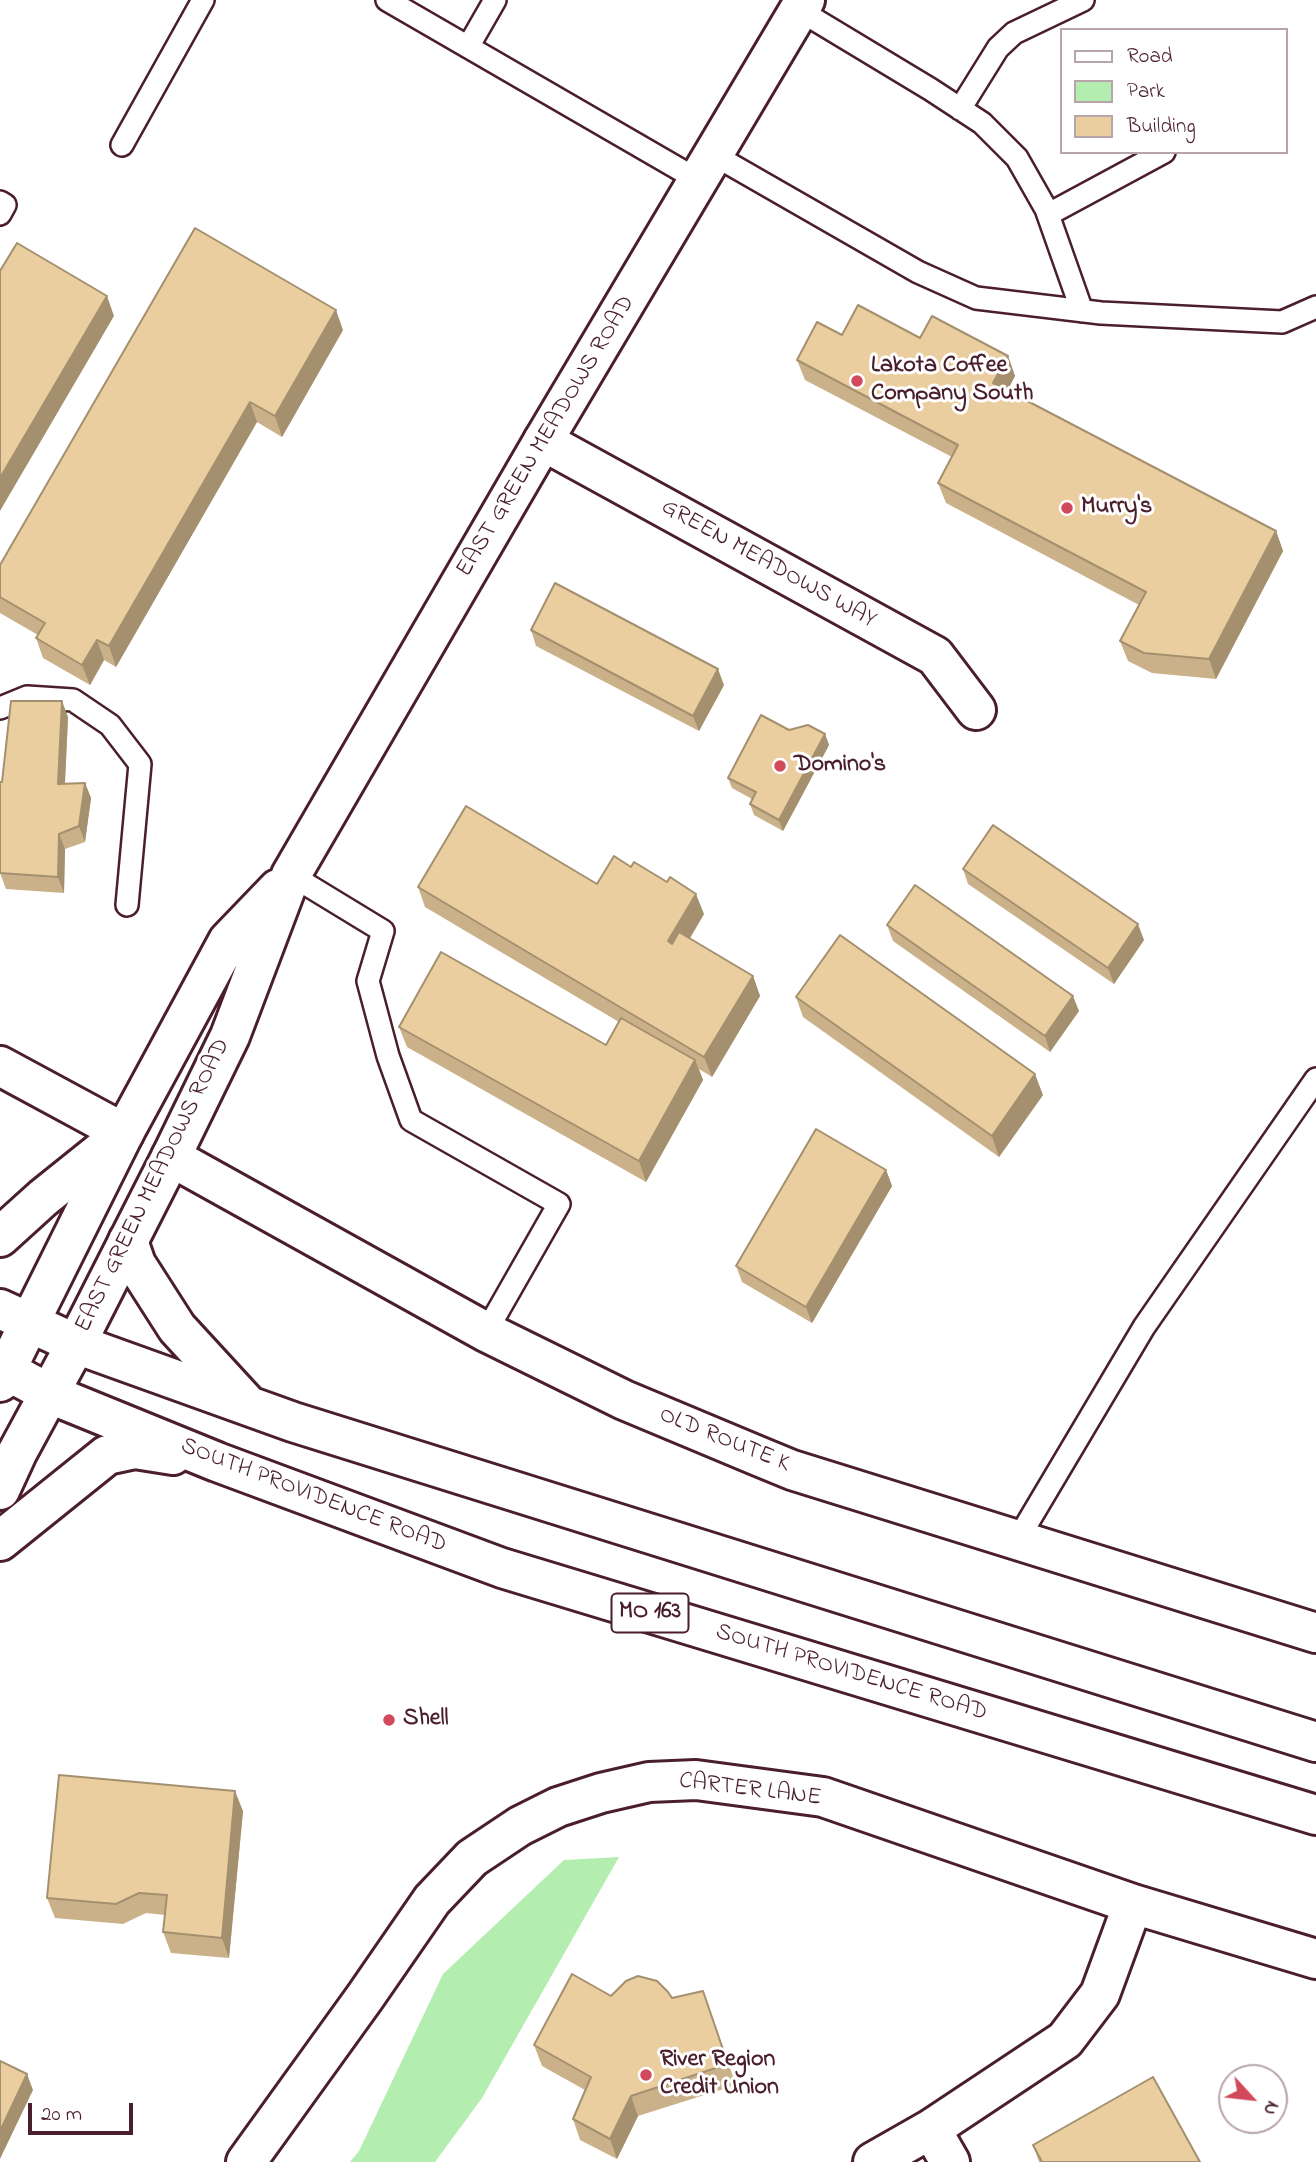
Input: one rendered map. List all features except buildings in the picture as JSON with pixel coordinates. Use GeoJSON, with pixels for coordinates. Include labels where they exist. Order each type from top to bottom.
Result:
{"type":"FeatureCollection","features":[{"type":"Feature","properties":{"kind":"street","name":"EAST GREEN MEADOWS ROAD"},"geometry":{"type":"LineString","coordinates":[[0,1490],[230,1036],[291,875],[543,441],[802,5]]}},
{"type":"Feature","properties":{"kind":"street","name":"GREEN MEADOWS WAY"},"geometry":{"type":"LineString","coordinates":[[543,441],[935,656],[976,710]]}},
{"type":"Feature","properties":{"kind":"street","name":"EAST GREEN MEADOWS ROAD"},"geometry":{"type":"LineString","coordinates":[[2,1373],[15,1315],[124,1133],[228,941],[291,875]]}},
{"type":"Feature","properties":{"kind":"street"},"geometry":{"type":"LineString","coordinates":[[0,1066],[124,1133],[43,1198],[0,1237]]}},
{"type":"Feature","properties":{"kind":"street","name":"OLD ROUTE K"},"geometry":{"type":"LineString","coordinates":[[171,1157],[486,1332],[624,1400],[792,1470],[1316,1633]]}},
{"type":"Feature","properties":{"kind":"street"},"geometry":{"type":"LineString","coordinates":[[128,1241],[136,1264],[177,1328],[249,1406]]}},
{"type":"Feature","properties":{"kind":"street"},"geometry":{"type":"LineString","coordinates":[[15,1315],[76,1343],[293,1422],[1316,1742]]}},
{"type":"Feature","properties":{"kind":"street","name":"SOUTH PROVIDENCE ROAD"},"geometry":{"type":"LineString","coordinates":[[2,1373],[217,1462],[502,1568],[1316,1815]]}},
{"type":"Feature","properties":{"kind":"street"},"geometry":{"type":"LineString","coordinates":[[0,1541],[107,1455],[135,1448],[217,1462]]}},
{"type":"Feature","properties":{"kind":"street","name":"CARTER LANE"},"geometry":{"type":"LineString","coordinates":[[246,2162],[366,1997],[432,1900],[472,1858],[520,1826],[558,1807],[601,1793],[649,1782],[696,1780],[823,1797],[1133,1904],[1316,1959]]}},
{"type":"Feature","properties":{"kind":"street"},"geometry":{"type":"LineString","coordinates":[[873,2162],[931,2129],[1065,2040],[1100,1994],[1133,1904]]}},
{"type":"Feature","properties":{"kind":"street"},"geometry":{"type":"LineString","coordinates":[[931,2129],[950,2162]]}},
{"type":"Feature","properties":{"kind":"lane"},"geometry":{"type":"LineString","coordinates":[[122,145],[203,0]]}},
{"type":"Feature","properties":{"kind":"lane"},"geometry":{"type":"LineString","coordinates":[[387,0],[468,47],[918,272],[976,298],[1082,310],[1282,322],[1316,307]]}},
{"type":"Feature","properties":{"kind":"lane"},"geometry":{"type":"LineString","coordinates":[[468,47],[495,0]]}},
{"type":"Feature","properties":{"kind":"lane"},"geometry":{"type":"LineString","coordinates":[[960,109],[998,48],[1014,33],[1083,0]]}},
{"type":"Feature","properties":{"kind":"lane"},"geometry":{"type":"LineString","coordinates":[[802,5],[982,123],[1017,158],[1049,214],[1082,310]]}},
{"type":"Feature","properties":{"kind":"lane"},"geometry":{"type":"LineString","coordinates":[[1049,214],[1160,154]]}},
{"type":"Feature","properties":{"kind":"lane"},"geometry":{"type":"LineString","coordinates":[[0,201],[5,205],[0,215]]}},
{"type":"Feature","properties":{"kind":"lane"},"geometry":{"type":"LineString","coordinates":[[0,708],[27,697],[73,700],[110,726],[140,764],[127,905]]}},
{"type":"Feature","properties":{"kind":"lane"},"geometry":{"type":"LineString","coordinates":[[291,875],[383,931],[368,981],[388,1056],[411,1120],[559,1204],[486,1332]]}},
{"type":"Feature","properties":{"kind":"lane"},"geometry":{"type":"LineString","coordinates":[[1018,1539],[1144,1327],[1316,1079]]}},
{"type":"Feature","properties":{"kind":"green space"},"geometry":{"type":"Polygon","coordinates":[[[619,1857],[482,2098],[435,2162],[350,2162],[359,2151],[443,1974],[564,1860],[619,1857]]]}},
{"type":"Feature","properties":{"kind":"place","name":"Lakota Coffee Company South"},"geometry":{"type":"Point","coordinates":[857,381]}},
{"type":"Feature","properties":{"kind":"place","name":"Murry's"},"geometry":{"type":"Point","coordinates":[1067,508]}},
{"type":"Feature","properties":{"kind":"place","name":"Domino's"},"geometry":{"type":"Point","coordinates":[780,766]}},
{"type":"Feature","properties":{"kind":"place","name":"Shell"},"geometry":{"type":"Point","coordinates":[389,1720]}},
{"type":"Feature","properties":{"kind":"place","name":"River Region Credit Union"},"geometry":{"type":"Point","coordinates":[646,2075]}}]}
